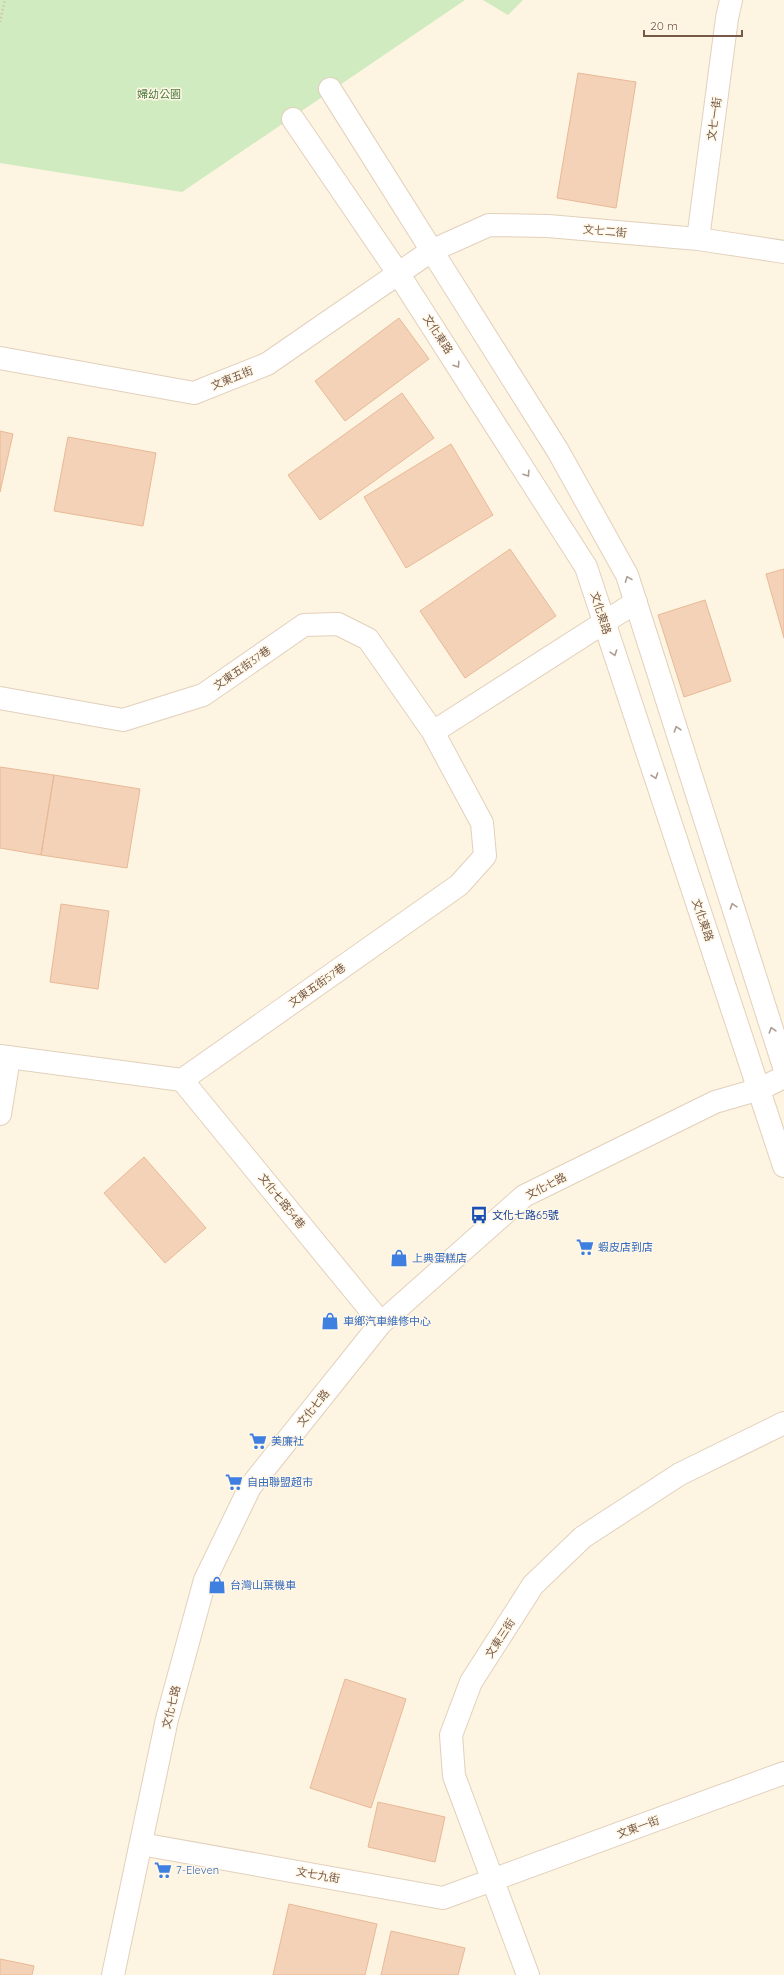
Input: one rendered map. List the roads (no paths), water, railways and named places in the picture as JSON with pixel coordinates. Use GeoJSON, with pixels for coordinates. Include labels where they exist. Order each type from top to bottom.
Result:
{"type":"FeatureCollection","features":[{"type":"Feature","properties":{"kind":"street","name":"文七一街"},"geometry":{"type":"LineString","coordinates":[[698,239],[727,18],[732,0]]}},
{"type":"Feature","properties":{"kind":"street"},"geometry":{"type":"LineString","coordinates":[[330,90],[558,451],[627,575],[784,1067]]}},
{"type":"Feature","properties":{"kind":"street","name":"文化東路"},"geometry":{"type":"LineString","coordinates":[[293,119],[398,273],[586,566],[603,621],[760,1089],[784,1166]]}},
{"type":"Feature","properties":{"kind":"street","name":"文七二街"},"geometry":{"type":"LineString","coordinates":[[431,251],[489,225],[548,226],[698,239],[784,252]]}},
{"type":"Feature","properties":{"kind":"street","name":"文東五街"},"geometry":{"type":"LineString","coordinates":[[0,358],[194,393],[266,364],[431,251]]}},
{"type":"Feature","properties":{"kind":"street"},"geometry":{"type":"LineString","coordinates":[[433,732],[603,621],[636,602]]}},
{"type":"Feature","properties":{"kind":"street","name":"文東五街37巷"},"geometry":{"type":"LineString","coordinates":[[0,698],[123,720],[203,695],[304,625],[338,624],[368,639],[433,732]]}},
{"type":"Feature","properties":{"kind":"street","name":"文東五街57巷"},"geometry":{"type":"LineString","coordinates":[[182,1080],[459,885],[485,856],[482,823],[433,732]]}},
{"type":"Feature","properties":{"kind":"street"},"geometry":{"type":"LineString","coordinates":[[0,1114],[5,1057],[182,1080]]}},
{"type":"Feature","properties":{"kind":"street","name":"文化七路"},"geometry":{"type":"LineString","coordinates":[[113,1975],[167,1719],[205,1580],[250,1487],[381,1323],[524,1196],[715,1102],[760,1089],[784,1077]]}},
{"type":"Feature","properties":{"kind":"street","name":"文化七路54巷"},"geometry":{"type":"LineString","coordinates":[[182,1080],[381,1323]]}},
{"type":"Feature","properties":{"kind":"street","name":"文東三街"},"geometry":{"type":"LineString","coordinates":[[528,1975],[454,1776],[451,1735],[472,1682],[533,1585],[582,1538],[680,1474],[784,1422]]}},
{"type":"Feature","properties":{"kind":"street","name":"文東一街"},"geometry":{"type":"LineString","coordinates":[[492,1881],[784,1773]]}},
{"type":"Feature","properties":{"kind":"street","name":"文七九街"},"geometry":{"type":"LineString","coordinates":[[141,1844],[443,1898],[492,1881]]}},
{"type":"Feature","properties":{"kind":"place","name":"文化七路65號"},"geometry":{"type":"Point","coordinates":[479,1215]}},
{"type":"Feature","properties":{"kind":"place","name":"蝦皮店到店"},"geometry":{"type":"Point","coordinates":[585,1247]}},
{"type":"Feature","properties":{"kind":"place","name":"上典蛋糕店"},"geometry":{"type":"Point","coordinates":[399,1258]}},
{"type":"Feature","properties":{"kind":"place","name":"車鄉汽車維修中心"},"geometry":{"type":"Point","coordinates":[330,1321]}},
{"type":"Feature","properties":{"kind":"place","name":"美廉社"},"geometry":{"type":"Point","coordinates":[258,1441]}},
{"type":"Feature","properties":{"kind":"place","name":"自由聯盟超市"},"geometry":{"type":"Point","coordinates":[234,1482]}},
{"type":"Feature","properties":{"kind":"place","name":"台灣山葉機車"},"geometry":{"type":"Point","coordinates":[217,1585]}},
{"type":"Feature","properties":{"kind":"place","name":"7-Eleven"},"geometry":{"type":"Point","coordinates":[163,1870]}},
{"type":"Feature","properties":{"kind":"park label","name":"婦幼公園"},"geometry":{"type":"Point","coordinates":[159,94]}}]}
